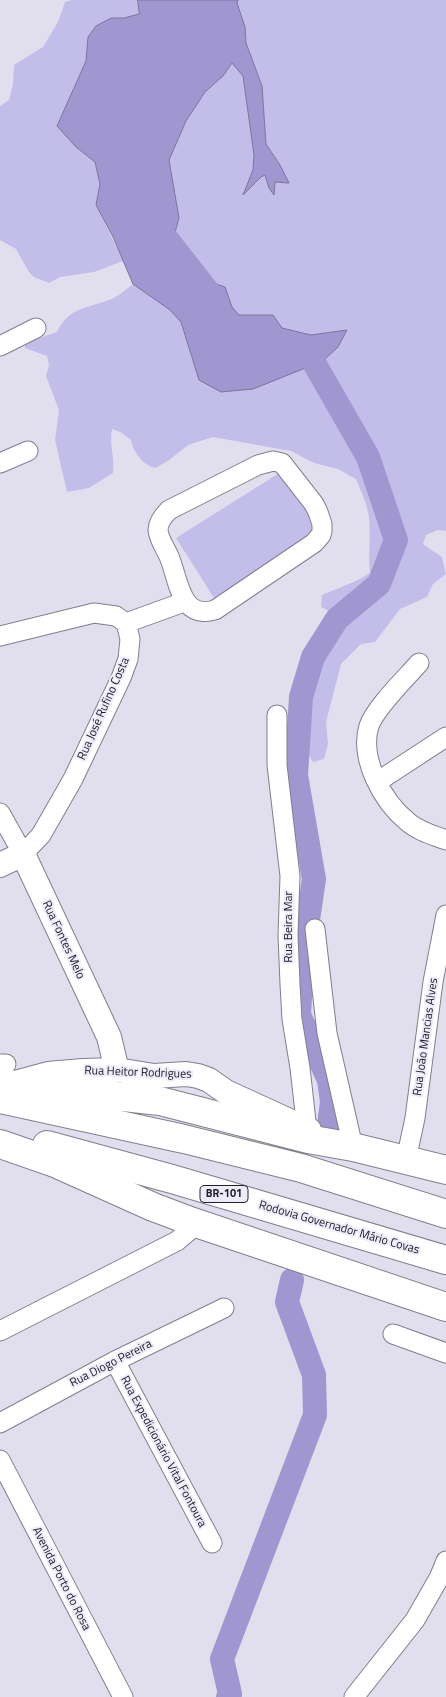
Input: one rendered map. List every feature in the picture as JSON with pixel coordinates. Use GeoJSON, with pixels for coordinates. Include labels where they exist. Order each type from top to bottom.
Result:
{"type":"FeatureCollection","features":[{"type":"Feature","properties":{"kind":"highway"},"geometry":{"type":"LineString","coordinates":[[3,1079],[160,1101],[446,1170]]}},
{"type":"Feature","properties":{"kind":"highway"},"geometry":{"type":"LineString","coordinates":[[3,1079],[184,1139],[301,1168],[446,1214]]}},
{"type":"Feature","properties":{"kind":"highway","name":"Rodovia Governador Mário Covas"},"geometry":{"type":"LineString","coordinates":[[0,1133],[172,1179],[446,1260]]}},
{"type":"Feature","properties":{"kind":"highway"},"geometry":{"type":"LineString","coordinates":[[0,1144],[56,1163],[153,1207],[193,1222],[446,1307]]}},
{"type":"Feature","properties":{"kind":"main road","name":"Rua José Rufino Costa"},"geometry":{"type":"LineString","coordinates":[[0,865],[24,854]]}},
{"type":"Feature","properties":{"kind":"main road","name":"Rua Fontes Melo"},"geometry":{"type":"LineString","coordinates":[[24,854],[109,1037],[117,1070]]}},
{"type":"Feature","properties":{"kind":"main road","name":"Rua Heitor Rodrigues"},"geometry":{"type":"LineString","coordinates":[[3,1079],[117,1070],[154,1076],[186,1074],[198,1076],[226,1092],[327,1140]]}},
{"type":"Feature","properties":{"kind":"street"},"geometry":{"type":"LineString","coordinates":[[0,346],[36,328]]}},
{"type":"Feature","properties":{"kind":"street"},"geometry":{"type":"LineString","coordinates":[[0,463],[28,451]]}},
{"type":"Feature","properties":{"kind":"street"},"geometry":{"type":"LineString","coordinates":[[272,461],[282,463],[314,504],[322,524],[321,535],[314,543],[215,610],[206,613],[200,612],[184,602],[174,568],[160,540],[158,529],[164,515],[170,510],[258,464],[272,461]]}},
{"type":"Feature","properties":{"kind":"street"},"geometry":{"type":"LineString","coordinates":[[0,636],[94,613],[116,616],[126,623],[184,602]]}},
{"type":"Feature","properties":{"kind":"street","name":"Rua José Rufino Costa"},"geometry":{"type":"LineString","coordinates":[[24,854],[41,835],[73,779],[121,678],[128,659],[130,639],[126,623]]}},
{"type":"Feature","properties":{"kind":"street"},"geometry":{"type":"LineString","coordinates":[[419,663],[375,714],[369,727],[370,764],[377,782],[391,806],[408,823],[421,831],[446,840]]}},
{"type":"Feature","properties":{"kind":"street","name":"Rua Beira Mar"},"geometry":{"type":"LineString","coordinates":[[277,715],[277,765],[290,876],[288,935],[292,1019],[300,1068],[327,1140]]}},
{"type":"Feature","properties":{"kind":"street"},"geometry":{"type":"LineString","coordinates":[[377,782],[446,737]]}},
{"type":"Feature","properties":{"kind":"street","name":"Rua Fontes Melo"},"geometry":{"type":"LineString","coordinates":[[0,813],[24,854]]}},
{"type":"Feature","properties":{"kind":"street","name":"Rua João Mancias Alves"},"geometry":{"type":"LineString","coordinates":[[406,1160],[439,984],[446,915]]}},
{"type":"Feature","properties":{"kind":"street"},"geometry":{"type":"LineString","coordinates":[[315,929],[327,1033],[327,1140]]}},
{"type":"Feature","properties":{"kind":"street"},"geometry":{"type":"LineString","coordinates":[[0,1331],[177,1241],[190,1230],[193,1222]]}},
{"type":"Feature","properties":{"kind":"street","name":"Rua Diogo Pereira"},"geometry":{"type":"LineString","coordinates":[[0,1423],[115,1361],[224,1308]]}},
{"type":"Feature","properties":{"kind":"street"},"geometry":{"type":"LineString","coordinates":[[393,1334],[446,1353]]}},
{"type":"Feature","properties":{"kind":"street","name":"Rua Expedicionário Vital Fontoura"},"geometry":{"type":"LineString","coordinates":[[115,1361],[212,1544]]}},
{"type":"Feature","properties":{"kind":"street","name":"Avenida Porto do Rosa"},"geometry":{"type":"LineString","coordinates":[[0,1460],[123,1697]]}},
{"type":"Feature","properties":{"kind":"street"},"geometry":{"type":"LineString","coordinates":[[354,1697],[415,1620],[439,1578],[446,1561]]}},
{"type":"Feature","properties":{"kind":"shaded area"},"geometry":{"type":"Polygon","coordinates":[[[72,0],[138,0],[139,14],[124,18],[111,18],[96,26],[88,37],[86,61],[57,126],[76,147],[95,162],[100,184],[96,205],[123,261],[94,272],[60,277],[49,283],[34,277],[29,272],[16,249],[0,240],[0,106],[9,100],[13,84],[14,65],[43,47],[58,22],[65,2],[72,0]]]}},
{"type":"Feature","properties":{"kind":"shaded area"},"geometry":{"type":"Polygon","coordinates":[[[138,0],[238,0],[237,3],[245,27],[246,43],[262,86],[266,144],[289,183],[275,182],[274,195],[269,188],[265,175],[243,195],[253,170],[254,155],[243,76],[232,63],[223,76],[205,92],[186,121],[169,160],[179,218],[168,257],[184,273],[225,287],[232,307],[239,315],[273,315],[282,328],[311,335],[347,330],[338,347],[323,361],[253,389],[221,392],[199,380],[181,322],[170,310],[133,284],[113,237],[96,205],[100,184],[95,162],[76,147],[57,126],[86,61],[88,37],[96,26],[111,18],[124,18],[139,14],[138,0]]]}},
{"type":"Feature","properties":{"kind":"shaded area"},"geometry":{"type":"Polygon","coordinates":[[[238,0],[446,0],[446,531],[438,530],[426,535],[423,544],[442,557],[446,574],[433,584],[427,597],[400,609],[375,642],[361,644],[341,664],[326,722],[328,744],[324,759],[313,762],[304,748],[311,696],[320,662],[327,645],[336,631],[350,614],[374,595],[356,598],[333,613],[321,607],[322,595],[370,573],[369,517],[356,479],[338,469],[314,463],[291,451],[213,437],[188,445],[168,461],[155,468],[146,464],[139,457],[131,440],[122,433],[112,429],[113,473],[89,488],[67,492],[55,440],[59,410],[46,376],[49,365],[47,356],[25,348],[25,343],[57,332],[61,324],[72,313],[112,299],[133,284],[167,307],[178,317],[186,332],[192,360],[299,370],[323,361],[338,347],[347,330],[311,335],[239,315],[232,307],[224,287],[184,273],[168,257],[179,218],[169,160],[185,121],[205,92],[223,76],[232,62],[243,76],[254,155],[253,170],[244,194],[265,175],[269,187],[274,194],[280,165],[266,144],[262,86],[246,43],[245,27],[237,3],[238,0]]]}},
{"type":"Feature","properties":{"kind":"shaded area"},"geometry":{"type":"Polygon","coordinates":[[[284,470],[329,541],[221,609],[176,538],[284,470]]]}},
{"type":"Feature","properties":{"kind":"waterway"},"geometry":{"type":"LineString","coordinates":[[154,218],[155,224],[217,303]]}},
{"type":"Feature","properties":{"kind":"waterway"},"geometry":{"type":"LineString","coordinates":[[290,347],[309,354],[368,457],[396,540],[379,584],[337,619],[313,657],[301,697],[296,775],[314,879],[302,961],[299,1015],[329,1080],[332,1102],[329,1125]]}},
{"type":"Feature","properties":{"kind":"waterway"},"geometry":{"type":"LineString","coordinates":[[228,1697],[230,1694],[222,1659],[315,1415],[314,1375],[287,1302],[292,1280]]}}]}
